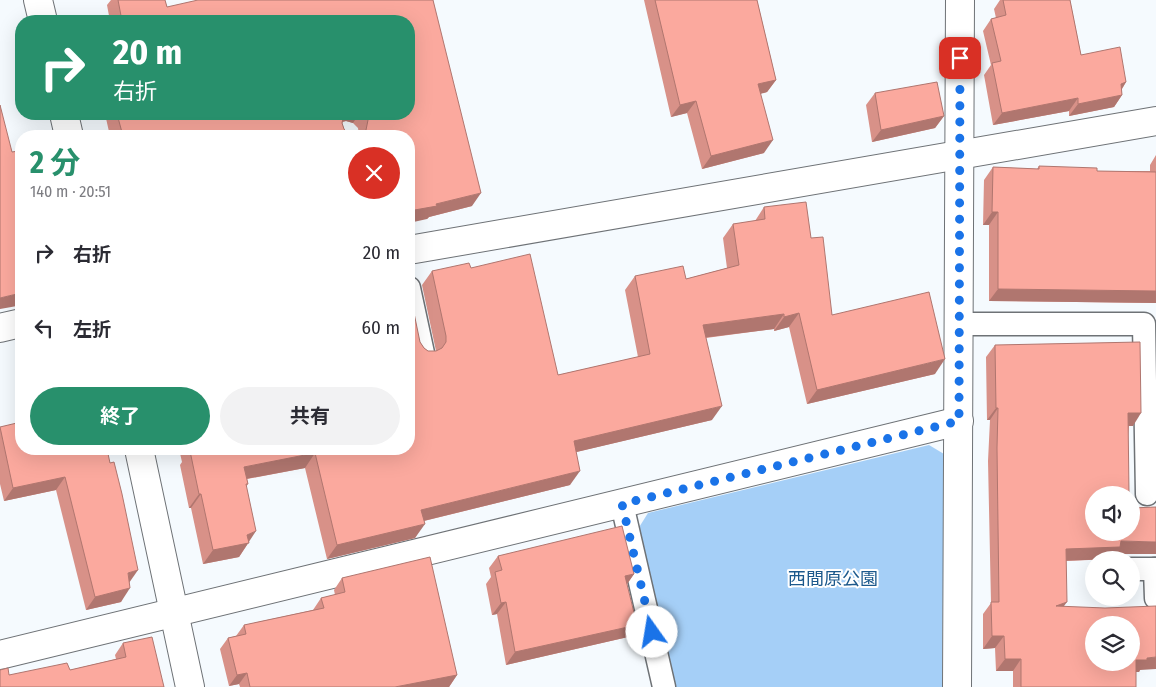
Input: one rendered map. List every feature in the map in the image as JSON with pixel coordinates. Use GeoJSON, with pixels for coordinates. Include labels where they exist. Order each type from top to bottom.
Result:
{"type":"FeatureCollection","features":[{"type":"Feature","properties":{"kind":"street"},"geometry":{"type":"LineString","coordinates":[[38,0],[42,15]]}},
{"type":"Feature","properties":{"kind":"street"},"geometry":{"type":"LineString","coordinates":[[957,687],[960,0]]}},
{"type":"Feature","properties":{"kind":"street"},"geometry":{"type":"LineString","coordinates":[[415,249],[1156,121]]}},
{"type":"Feature","properties":{"kind":"street"},"geometry":{"type":"LineString","coordinates":[[0,328],[15,324]]}},
{"type":"Feature","properties":{"kind":"street"},"geometry":{"type":"LineString","coordinates":[[0,655],[959,421]]}},
{"type":"Feature","properties":{"kind":"street"},"geometry":{"type":"LineString","coordinates":[[140,455],[190,687]]}},
{"type":"Feature","properties":{"kind":"lane"},"geometry":{"type":"LineString","coordinates":[[415,316],[423,353]]}},
{"type":"Feature","properties":{"kind":"lane"},"geometry":{"type":"LineString","coordinates":[[959,324],[1144,324],[1146,494]]}},
{"type":"Feature","properties":{"kind":"lane"},"geometry":{"type":"LineString","coordinates":[[622,504],[664,687]]}},
{"type":"Feature","properties":{"kind":"lane"},"geometry":{"type":"LineString","coordinates":[[1140,569],[1155,569],[1156,598]]}},
{"type":"Feature","properties":{"kind":"green space","name":"西間原公園"},"geometry":{"type":"Polygon","coordinates":[[[929,445],[944,454],[942,687],[675,687],[638,529],[648,513],[929,445]]]}},
{"type":"Feature","properties":{"kind":"building"},"geometry":{"type":"Polygon","coordinates":[[[118,0],[165,0],[167,7],[198,0],[433,0],[481,193],[436,204],[437,206],[415,210],[415,130],[366,130],[368,120],[415,120],[415,15],[121,15],[118,0]]]}},
{"type":"Feature","properties":{"kind":"building"},"geometry":{"type":"Polygon","coordinates":[[[655,0],[757,0],[776,80],[758,84],[773,140],[711,156],[696,101],[680,105],[655,0]]]}},
{"type":"Feature","properties":{"kind":"building"},"geometry":{"type":"Polygon","coordinates":[[[1003,0],[1070,0],[1081,55],[1120,47],[1126,82],[1121,84],[1122,95],[1078,104],[1078,98],[1002,113],[992,63],[1001,61],[991,19],[1006,15],[1003,0]]]}},
{"type":"Feature","properties":{"kind":"building"},"geometry":{"type":"Polygon","coordinates":[[[937,82],[944,116],[881,130],[875,93],[937,82]]]}},
{"type":"Feature","properties":{"kind":"building"},"geometry":{"type":"Polygon","coordinates":[[[0,105],[12,152],[15,152],[15,294],[0,298],[0,105]]]}},
{"type":"Feature","properties":{"kind":"building"},"geometry":{"type":"Polygon","coordinates":[[[119,120],[343,120],[344,129],[121,130],[119,120]]]}},
{"type":"Feature","properties":{"kind":"building"},"geometry":{"type":"Polygon","coordinates":[[[1039,166],[1097,168],[1097,171],[1156,172],[1156,291],[998,289],[998,212],[992,212],[993,167],[1039,169],[1039,166]]]}},
{"type":"Feature","properties":{"kind":"building"},"geometry":{"type":"Polygon","coordinates":[[[806,202],[811,238],[823,237],[832,315],[929,292],[945,359],[817,390],[799,313],[784,317],[784,314],[703,325],[722,406],[574,441],[580,471],[421,510],[425,524],[337,545],[315,455],[415,455],[415,318],[420,342],[424,348],[428,351],[436,351],[442,348],[446,342],[432,271],[469,263],[471,268],[530,254],[558,375],[650,354],[635,276],[683,266],[686,279],[739,265],[733,224],[765,219],[764,207],[806,202]]]}},
{"type":"Feature","properties":{"kind":"building"},"geometry":{"type":"Polygon","coordinates":[[[1140,342],[1141,413],[1128,413],[1129,486],[1085,486],[1085,541],[1121,541],[1120,547],[1066,549],[1067,602],[1056,606],[1105,608],[1156,606],[1156,657],[1147,658],[1147,660],[1140,660],[1140,616],[1085,616],[1085,671],[1136,671],[1136,687],[1021,687],[1021,659],[1005,659],[1004,636],[992,636],[991,602],[999,602],[998,408],[996,408],[995,345],[1140,342]]]}},
{"type":"Feature","properties":{"kind":"building"},"geometry":{"type":"Polygon","coordinates":[[[15,423],[15,455],[108,455],[110,463],[114,462],[138,570],[128,573],[130,588],[95,597],[65,477],[13,488],[0,427],[15,423]]]}},
{"type":"Feature","properties":{"kind":"building"},"geometry":{"type":"Polygon","coordinates":[[[191,455],[305,455],[244,467],[256,531],[247,535],[249,543],[213,550],[201,494],[199,494],[191,455]]]}},
{"type":"Feature","properties":{"kind":"building"},"geometry":{"type":"Polygon","coordinates":[[[1156,507],[1156,542],[1121,541],[1140,541],[1140,508],[1156,507]]]}},
{"type":"Feature","properties":{"kind":"building"},"geometry":{"type":"Polygon","coordinates":[[[622,526],[634,574],[625,576],[637,625],[515,652],[506,602],[501,603],[495,572],[502,570],[498,556],[622,526]]]}},
{"type":"Feature","properties":{"kind":"building"},"geometry":{"type":"Polygon","coordinates":[[[430,557],[457,675],[395,687],[250,687],[247,673],[237,675],[228,638],[246,634],[244,625],[324,608],[321,598],[345,592],[342,578],[430,557]]]}},
{"type":"Feature","properties":{"kind":"building"},"geometry":{"type":"Polygon","coordinates":[[[152,637],[164,687],[0,687],[0,670],[8,668],[9,675],[67,663],[70,670],[126,657],[123,643],[152,637]]]}},
{"type":"Feature","properties":{"kind":"route"},"geometry":{"type":"LineString","coordinates":[[652,632],[622,504],[959,421],[960,58]]}}]}
